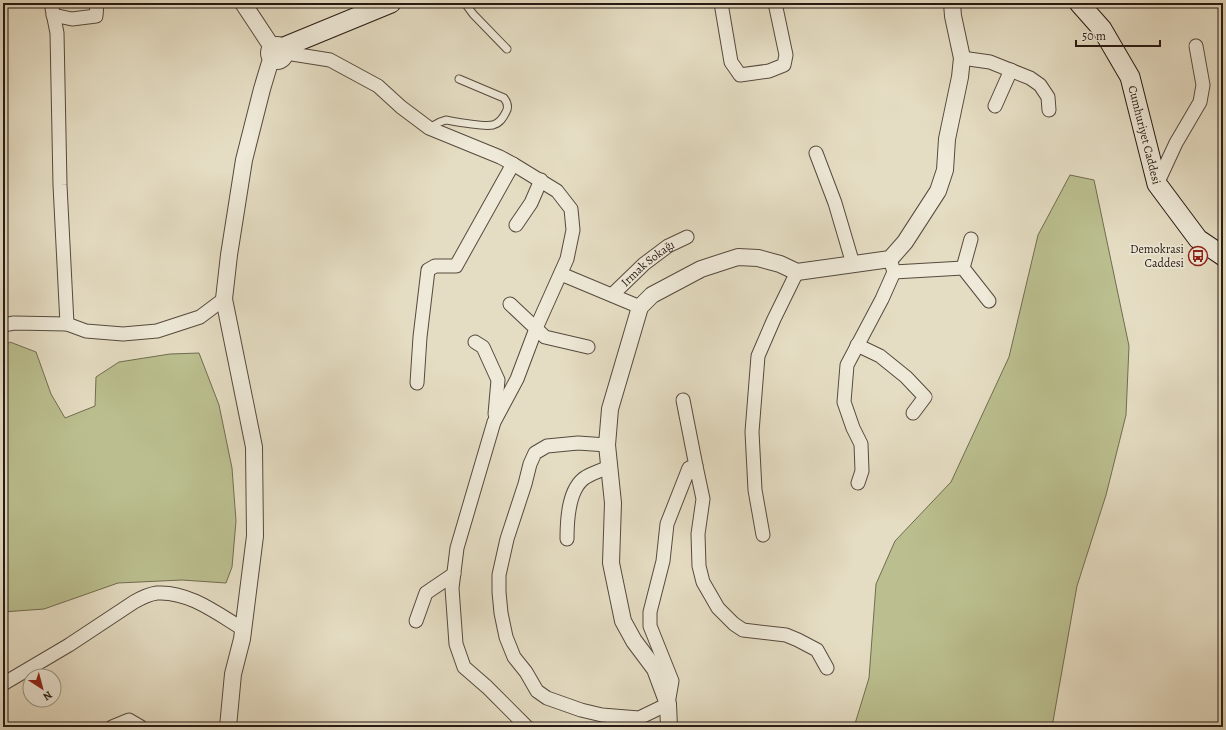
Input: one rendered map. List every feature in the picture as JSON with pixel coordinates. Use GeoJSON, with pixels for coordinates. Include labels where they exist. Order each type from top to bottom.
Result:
{"type":"FeatureCollection","features":[{"type":"Feature","properties":{"kind":"main road"},"geometry":{"type":"LineString","coordinates":[[278,51],[391,3]]}},
{"type":"Feature","properties":{"kind":"main road","name":"Cumhuriyet Caddesi"},"geometry":{"type":"LineString","coordinates":[[1079,3],[1102,29],[1130,77],[1157,184],[1198,239],[1223,256]]}},
{"type":"Feature","properties":{"kind":"street"},"geometry":{"type":"LineString","coordinates":[[52,9],[72,19],[96,16],[97,3]]}},
{"type":"Feature","properties":{"kind":"street"},"geometry":{"type":"LineString","coordinates":[[243,3],[278,51],[330,60],[378,86],[401,107],[430,128],[500,157],[541,180],[557,191],[571,208],[572,230],[567,259],[536,329],[517,379],[494,422]]}},
{"type":"Feature","properties":{"kind":"street"},"geometry":{"type":"LineString","coordinates":[[721,3],[731,62],[740,75],[769,71],[784,66],[786,55],[775,3]]}},
{"type":"Feature","properties":{"kind":"street"},"geometry":{"type":"LineString","coordinates":[[858,483],[862,471],[861,444],[853,428],[844,402],[846,365],[882,299],[892,265],[938,191],[945,170],[947,138],[960,77],[962,58],[953,16],[952,3]]}},
{"type":"Feature","properties":{"kind":"street"},"geometry":{"type":"LineString","coordinates":[[52,9],[57,33],[60,185],[67,324]]}},
{"type":"Feature","properties":{"kind":"street"},"geometry":{"type":"LineString","coordinates":[[1157,184],[1176,143],[1200,102],[1203,85],[1196,46]]}},
{"type":"Feature","properties":{"kind":"street"},"geometry":{"type":"LineString","coordinates":[[228,727],[233,674],[243,629],[255,536],[254,447],[224,299],[229,255],[244,160],[262,89],[278,51]]}},
{"type":"Feature","properties":{"kind":"street"},"geometry":{"type":"LineString","coordinates":[[962,58],[990,62],[1030,78],[1040,86],[1048,97],[1049,110]]}},
{"type":"Feature","properties":{"kind":"street"},"geometry":{"type":"LineString","coordinates":[[995,106],[1011,70]]}},
{"type":"Feature","properties":{"kind":"street"},"geometry":{"type":"LineString","coordinates":[[816,153],[835,203],[853,264]]}},
{"type":"Feature","properties":{"kind":"street"},"geometry":{"type":"LineString","coordinates":[[417,383],[420,337],[428,270],[435,266],[456,266],[513,164]]}},
{"type":"Feature","properties":{"kind":"street"},"geometry":{"type":"LineString","coordinates":[[516,225],[532,203],[541,180]]}},
{"type":"Feature","properties":{"kind":"street","name":"Irmak Sokağı"},"geometry":{"type":"LineString","coordinates":[[612,295],[644,264],[668,246],[687,237]]}},
{"type":"Feature","properties":{"kind":"street"},"geometry":{"type":"LineString","coordinates":[[963,268],[970,239]]}},
{"type":"Feature","properties":{"kind":"street"},"geometry":{"type":"LineString","coordinates":[[668,704],[655,669],[634,641],[623,621],[611,563],[613,503],[607,445],[610,409],[640,307],[652,295],[701,269],[738,257],[758,258],[780,264],[797,272],[853,264],[963,268]]}},
{"type":"Feature","properties":{"kind":"street"},"geometry":{"type":"LineString","coordinates":[[963,268],[988,301]]}},
{"type":"Feature","properties":{"kind":"street"},"geometry":{"type":"LineString","coordinates":[[763,535],[755,490],[752,432],[758,356],[797,272]]}},
{"type":"Feature","properties":{"kind":"street","name":"Irmak Sokağı"},"geometry":{"type":"LineString","coordinates":[[561,274],[640,307]]}},
{"type":"Feature","properties":{"kind":"street"},"geometry":{"type":"LineString","coordinates":[[3,325],[14,323],[67,324],[86,330],[124,334],[156,331],[200,317],[224,299]]}},
{"type":"Feature","properties":{"kind":"street"},"geometry":{"type":"LineString","coordinates":[[510,304],[545,337],[588,347]]}},
{"type":"Feature","properties":{"kind":"street"},"geometry":{"type":"LineString","coordinates":[[474,342],[483,347],[498,380],[498,396],[494,422],[457,548],[452,588],[456,644],[464,667],[487,687],[527,727]]}},
{"type":"Feature","properties":{"kind":"street"},"geometry":{"type":"LineString","coordinates":[[857,345],[880,356],[926,397],[913,413]]}},
{"type":"Feature","properties":{"kind":"street"},"geometry":{"type":"LineString","coordinates":[[683,400],[703,499],[698,534],[699,566],[703,582],[718,608],[734,624],[743,630],[786,635],[798,640],[817,650],[827,668]]}},
{"type":"Feature","properties":{"kind":"street"},"geometry":{"type":"LineString","coordinates":[[607,445],[578,443],[562,444],[547,446],[535,453],[530,464],[507,539],[499,575],[501,613],[506,637],[514,657],[526,672],[537,691],[547,698],[581,710],[602,721],[638,718],[668,704]]}},
{"type":"Feature","properties":{"kind":"street"},"geometry":{"type":"LineString","coordinates":[[669,727],[668,704],[672,681],[650,626],[650,612],[663,561],[667,524],[689,468],[696,466]]}},
{"type":"Feature","properties":{"kind":"street"},"geometry":{"type":"LineString","coordinates":[[566,539],[567,518],[574,492],[585,478],[609,467]]}},
{"type":"Feature","properties":{"kind":"street"},"geometry":{"type":"LineString","coordinates":[[416,621],[426,593],[454,574]]}},
{"type":"Feature","properties":{"kind":"street"},"geometry":{"type":"LineString","coordinates":[[3,684],[69,645],[134,602],[145,596],[158,593],[173,595],[206,606],[243,629]]}},
{"type":"Feature","properties":{"kind":"street"},"geometry":{"type":"LineString","coordinates":[[112,727],[129,720],[141,727]]}},
{"type":"Feature","properties":{"kind":"lane"},"geometry":{"type":"LineString","coordinates":[[465,3],[507,49]]}},
{"type":"Feature","properties":{"kind":"lane"},"geometry":{"type":"LineString","coordinates":[[430,128],[446,120],[489,126],[497,124],[508,110],[504,98],[459,79]]}},
{"type":"Feature","properties":{"kind":"green space"},"geometry":{"type":"Polygon","coordinates":[[[1070,175],[1094,180],[1129,346],[1126,415],[1106,495],[1077,586],[1052,727],[854,727],[869,678],[876,584],[895,541],[951,482],[1009,357],[1038,235],[1070,175]]]}},
{"type":"Feature","properties":{"kind":"green space"},"geometry":{"type":"Polygon","coordinates":[[[10,342],[36,352],[51,394],[65,418],[95,406],[96,377],[119,362],[170,354],[199,353],[219,405],[232,468],[236,521],[232,567],[226,583],[182,580],[118,583],[44,609],[3,612],[3,347],[10,342]]]}},
{"type":"Feature","properties":{"kind":"place","name":"Demokrasi Caddesi"},"geometry":{"type":"Point","coordinates":[1198,256]}}]}
